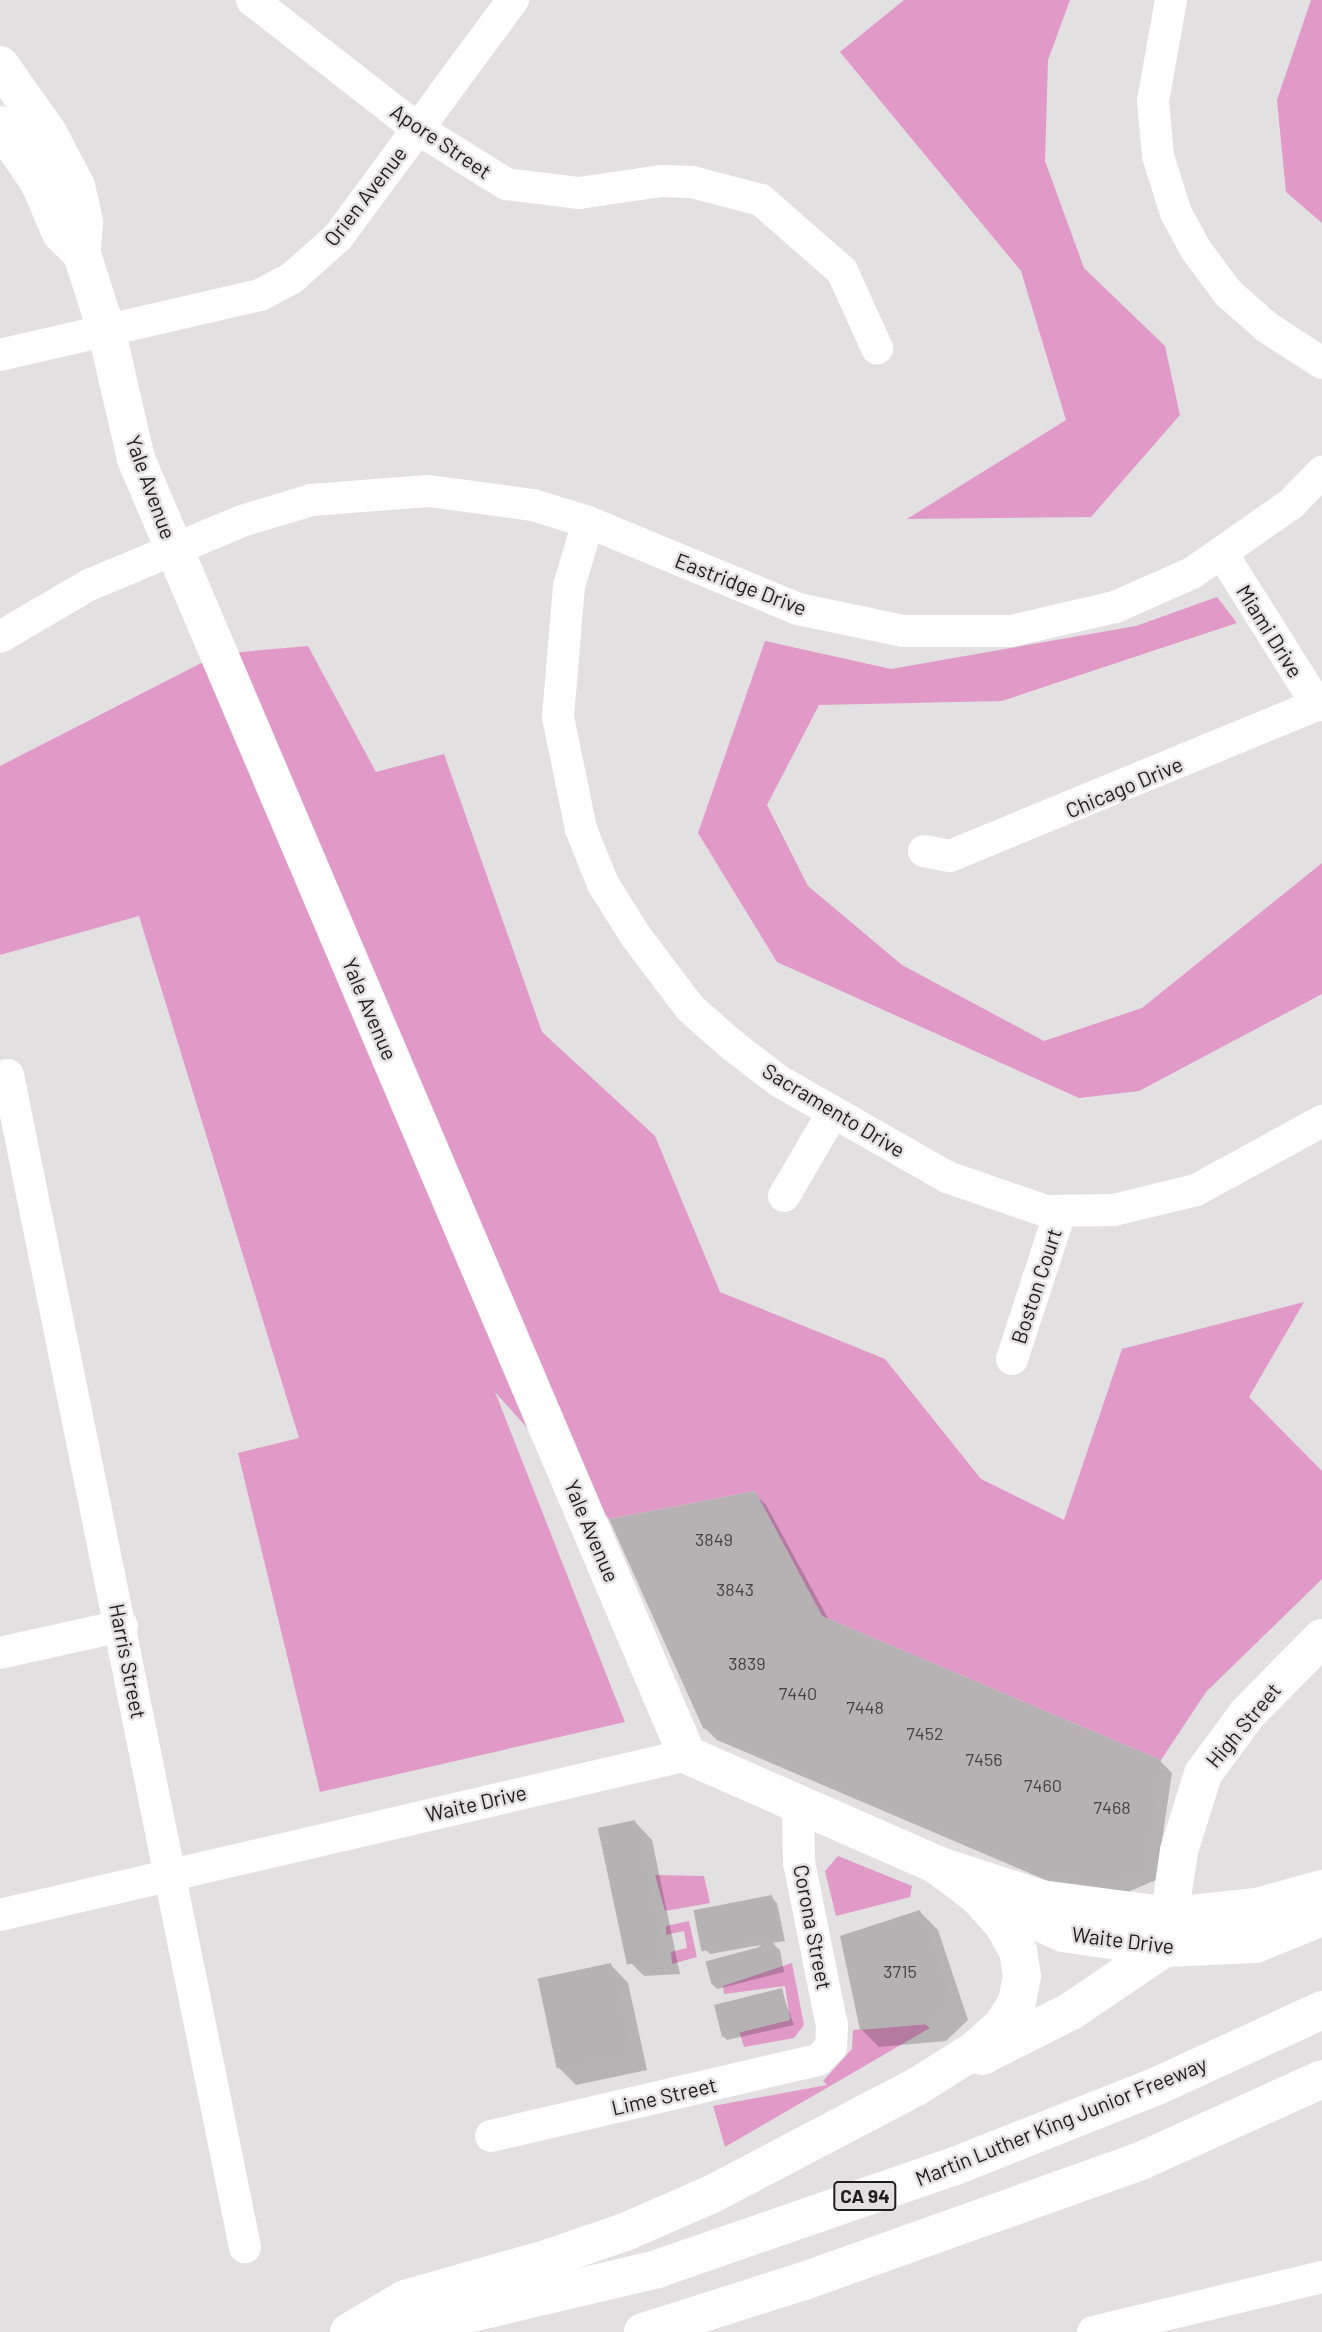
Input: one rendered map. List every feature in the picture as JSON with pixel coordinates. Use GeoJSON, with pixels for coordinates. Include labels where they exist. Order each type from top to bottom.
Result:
{"type":"FeatureCollection","features":[{"type":"Feature","properties":{"kind":"main road","name":"Yale Avenue"},"geometry":{"type":"LineString","coordinates":[[0,65],[48,133],[76,187],[85,222],[82,254],[107,333],[136,459],[687,1755]]}},
{"type":"Feature","properties":{"kind":"main road","name":"Yale Avenue"},"geometry":{"type":"LineString","coordinates":[[0,125],[39,183],[61,233],[82,254]]}},
{"type":"Feature","properties":{"kind":"main road","name":"High Street"},"geometry":{"type":"LineString","coordinates":[[1167,1932],[1179,1851],[1203,1774],[1247,1714],[1322,1638]]}},
{"type":"Feature","properties":{"kind":"main road","name":"Waite Drive"},"geometry":{"type":"LineString","coordinates":[[687,1755],[937,1865],[1041,1899],[1167,1932],[1255,1944],[1322,1917]]}},
{"type":"Feature","properties":{"kind":"main road"},"geometry":{"type":"LineString","coordinates":[[916,2087],[975,2050],[1002,2026],[1017,2002],[1022,1976],[1018,1951],[1003,1924],[979,1897],[937,1865]]}},
{"type":"Feature","properties":{"kind":"main road","name":"Waite Drive"},"geometry":{"type":"LineString","coordinates":[[1167,1932],[1322,1889]]}},
{"type":"Feature","properties":{"kind":"main road"},"geometry":{"type":"LineString","coordinates":[[349,2332],[405,2299],[625,2232],[712,2194],[916,2087],[1071,2011],[1167,1932]]}},
{"type":"Feature","properties":{"kind":"main road","name":"Martin Luther King Junior Freeway"},"geometry":{"type":"LineString","coordinates":[[391,2332],[657,2269],[955,2166],[1157,2085],[1322,2011]]}},
{"type":"Feature","properties":{"kind":"main road"},"geometry":{"type":"LineString","coordinates":[[643,2332],[804,2281],[1143,2160],[1322,2079]]}},
{"type":"Feature","properties":{"kind":"street","name":"Apore Street"},"geometry":{"type":"LineString","coordinates":[[252,0],[418,129],[506,184],[579,193],[661,181],[692,182],[761,200],[842,271],[877,348]]}},
{"type":"Feature","properties":{"kind":"street","name":"Orien Avenue"},"geometry":{"type":"LineString","coordinates":[[0,355],[107,333],[260,295],[292,278],[338,237],[513,0]]}},
{"type":"Feature","properties":{"kind":"street"},"geometry":{"type":"LineString","coordinates":[[1171,0],[1153,101],[1158,156],[1176,213],[1196,250],[1228,293],[1268,328],[1322,363]]}},
{"type":"Feature","properties":{"kind":"street","name":"Eastridge Drive"},"geometry":{"type":"LineString","coordinates":[[0,637],[89,585],[175,552],[242,521],[311,500],[368,493],[466,493],[533,505],[588,522],[798,609],[868,625],[939,634],[1011,631],[1081,618],[1166,586],[1223,555],[1292,504],[1322,472]]}},
{"type":"Feature","properties":{"kind":"street","name":"Sacramento Drive"},"geometry":{"type":"LineString","coordinates":[[588,522],[569,586],[558,717],[581,829],[603,884],[690,1007],[779,1081],[947,1177],[997,1197],[1060,1212],[1114,1210],[1196,1190],[1322,1121]]}},
{"type":"Feature","properties":{"kind":"street","name":"Miami Drive"},"geometry":{"type":"LineString","coordinates":[[1223,555],[1320,704]]}},
{"type":"Feature","properties":{"kind":"street","name":"Chicago Drive"},"geometry":{"type":"LineString","coordinates":[[924,851],[950,856],[1320,704]]}},
{"type":"Feature","properties":{"kind":"street","name":"Harris Street"},"geometry":{"type":"LineString","coordinates":[[4,1076],[122,1626],[168,1875],[245,2247]]}},
{"type":"Feature","properties":{"kind":"street"},"geometry":{"type":"LineString","coordinates":[[784,1195],[833,1112]]}},
{"type":"Feature","properties":{"kind":"street","name":"Boston Court"},"geometry":{"type":"LineString","coordinates":[[1012,1359],[1060,1212]]}},
{"type":"Feature","properties":{"kind":"street"},"geometry":{"type":"LineString","coordinates":[[0,1653],[122,1626]]}},
{"type":"Feature","properties":{"kind":"street","name":"Waite Drive"},"geometry":{"type":"LineString","coordinates":[[0,1914],[687,1755]]}},
{"type":"Feature","properties":{"kind":"street","name":"Corona Street"},"geometry":{"type":"LineString","coordinates":[[798,1806],[800,1863],[832,2026],[831,2047]]}},
{"type":"Feature","properties":{"kind":"street","name":"Lime Street"},"geometry":{"type":"LineString","coordinates":[[491,2136],[818,2060],[831,2047]]}},
{"type":"Feature","properties":{"kind":"street"},"geometry":{"type":"LineString","coordinates":[[1093,2332],[1322,2277]]}},
{"type":"Feature","properties":{"kind":"shaded area"},"geometry":{"type":"Polygon","coordinates":[[[904,0],[1070,0],[1048,60],[1045,161],[1084,268],[1165,346],[1180,415],[1091,517],[907,519],[1066,420],[1021,271],[840,52],[904,0]]]}},
{"type":"Feature","properties":{"kind":"shaded area"},"geometry":{"type":"Polygon","coordinates":[[[1311,0],[1322,0],[1322,223],[1286,192],[1277,100],[1311,0]]]}},
{"type":"Feature","properties":{"kind":"shaded area"},"geometry":{"type":"Polygon","coordinates":[[[1217,597],[1237,623],[1002,701],[819,705],[767,805],[808,886],[902,965],[1044,1041],[1142,1008],[1322,863],[1322,994],[1139,1091],[1079,1098],[777,962],[698,833],[765,641],[891,669],[1136,626],[1217,597]]]}},
{"type":"Feature","properties":{"kind":"shaded area"},"geometry":{"type":"Polygon","coordinates":[[[308,646],[376,772],[444,754],[542,1032],[655,1136],[720,1292],[885,1359],[981,1479],[1064,1520],[1122,1349],[1304,1302],[1249,1397],[1322,1471],[1322,1579],[1206,1692],[1161,1760],[822,1616],[755,1491],[609,1519],[495,1392],[625,1722],[320,1792],[238,1453],[299,1438],[139,916],[0,955],[0,766],[219,654],[308,646]]]}},
{"type":"Feature","properties":{"kind":"shaded area"},"geometry":{"type":"Polygon","coordinates":[[[838,1856],[912,1886],[910,1897],[836,1916],[825,1871],[838,1856]]]}},
{"type":"Feature","properties":{"kind":"shaded area"},"geometry":{"type":"Polygon","coordinates":[[[655,1875],[704,1876],[710,1903],[665,1911],[655,1875]]]}},
{"type":"Feature","properties":{"kind":"shaded area"},"geometry":{"type":"Polygon","coordinates":[[[689,1921],[697,1957],[672,1964],[671,1952],[687,1948],[684,1931],[666,1935],[666,1926],[689,1921]]]}},
{"type":"Feature","properties":{"kind":"shaded area"},"geometry":{"type":"Polygon","coordinates":[[[792,1963],[804,2025],[794,2038],[744,2047],[739,2031],[790,2020],[785,1986],[724,1994],[723,1986],[792,1963]]]}},
{"type":"Feature","properties":{"kind":"shaded area"},"geometry":{"type":"Polygon","coordinates":[[[925,2024],[930,2028],[725,2147],[713,2106],[827,2085],[823,2081],[852,2049],[853,2030],[925,2024]]]}},
{"type":"Feature","properties":{"kind":"building"},"geometry":{"type":"Polygon","coordinates":[[[755,1491],[822,1616],[1161,1760],[1145,1869],[1110,1883],[1034,1870],[703,1728],[609,1519],[755,1491]]]}},
{"type":"Feature","properties":{"kind":"building"},"geometry":{"type":"Polygon","coordinates":[[[635,1820],[664,1957],[627,1965],[598,1828],[635,1820]]]}},
{"type":"Feature","properties":{"kind":"building"},"geometry":{"type":"Polygon","coordinates":[[[772,1895],[780,1936],[701,1951],[693,1910],[772,1895]]]}},
{"type":"Feature","properties":{"kind":"building"},"geometry":{"type":"Polygon","coordinates":[[[920,1910],[951,2001],[928,2024],[860,2030],[840,1936],[920,1910]]]}},
{"type":"Feature","properties":{"kind":"building"},"geometry":{"type":"Polygon","coordinates":[[[774,1943],[780,1966],[712,1985],[705,1961],[774,1943]]]}},
{"type":"Feature","properties":{"kind":"building"},"geometry":{"type":"Polygon","coordinates":[[[611,1963],[630,2053],[557,2069],[538,1979],[611,1963]]]}},
{"type":"Feature","properties":{"kind":"building"},"geometry":{"type":"Polygon","coordinates":[[[782,1988],[790,2020],[722,2037],[714,2005],[782,1988]]]}}]}
